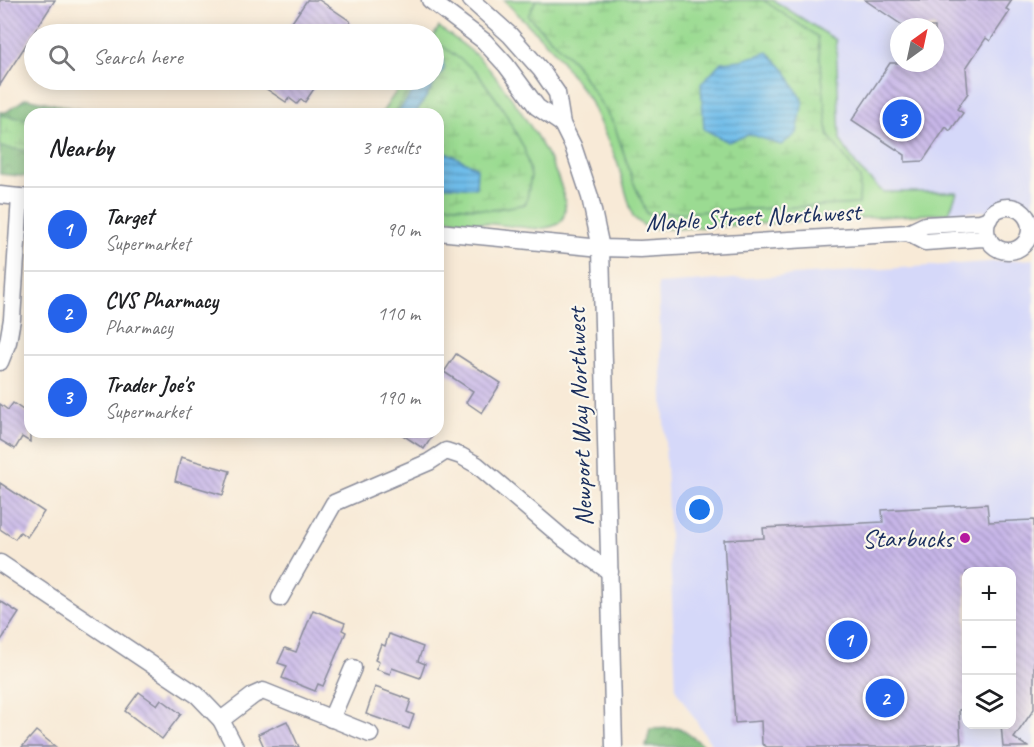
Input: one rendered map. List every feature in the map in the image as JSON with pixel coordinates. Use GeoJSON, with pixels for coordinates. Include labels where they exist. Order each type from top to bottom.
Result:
{"type":"FeatureCollection","features":[{"type":"Feature","properties":{"kind":"street"},"geometry":{"type":"LineString","coordinates":[[430,0],[483,41],[506,65],[537,107],[562,124]]}},
{"type":"Feature","properties":{"kind":"street"},"geometry":{"type":"LineString","coordinates":[[471,0],[510,35],[541,70],[557,93],[562,124]]}},
{"type":"Feature","properties":{"kind":"street","name":"Newport Way Northwest"},"geometry":{"type":"LineString","coordinates":[[562,124],[573,146],[591,197],[601,248],[614,747]]}},
{"type":"Feature","properties":{"kind":"street"},"geometry":{"type":"LineString","coordinates":[[0,195],[24,197]]}},
{"type":"Feature","properties":{"kind":"street"},"geometry":{"type":"LineString","coordinates":[[0,362],[8,342],[12,319],[24,206]]}},
{"type":"Feature","properties":{"kind":"street"},"geometry":{"type":"LineString","coordinates":[[1006,207],[1019,210],[1030,218],[1030,238],[1019,247],[1010,250],[998,248],[989,239],[987,226],[994,212],[1006,207]]}},
{"type":"Feature","properties":{"kind":"street","name":"Maple Street Northwest"},"geometry":{"type":"LineString","coordinates":[[601,248],[640,249],[908,233],[925,225],[980,222],[989,219]]}},
{"type":"Feature","properties":{"kind":"street"},"geometry":{"type":"LineString","coordinates":[[444,233],[601,248]]}},
{"type":"Feature","properties":{"kind":"street","name":"Maple Street Northwest"},"geometry":{"type":"LineString","coordinates":[[908,233],[925,242],[989,239]]}},
{"type":"Feature","properties":{"kind":"street"},"geometry":{"type":"LineString","coordinates":[[280,598],[334,503],[429,462],[446,451],[477,465],[564,539],[610,572]]}},
{"type":"Feature","properties":{"kind":"street"},"geometry":{"type":"LineString","coordinates":[[0,563],[197,695],[221,720],[235,747]]}},
{"type":"Feature","properties":{"kind":"street"},"geometry":{"type":"LineString","coordinates":[[331,719],[353,668]]}},
{"type":"Feature","properties":{"kind":"street"},"geometry":{"type":"LineString","coordinates":[[221,720],[249,699],[263,692],[370,734]]}},
{"type":"Feature","properties":{"kind":"shaded area"},"geometry":{"type":"Polygon","coordinates":[[[772,0],[1034,0],[1034,208],[949,213],[956,192],[883,192],[859,169],[840,140],[836,40],[772,0]]]}},
{"type":"Feature","properties":{"kind":"shaded area"},"geometry":{"type":"Polygon","coordinates":[[[1034,259],[1034,747],[713,747],[676,690],[658,284],[1034,259]]]}},
{"type":"Feature","properties":{"kind":"green space"},"geometry":{"type":"Polygon","coordinates":[[[504,0],[773,0],[836,40],[840,140],[859,169],[883,192],[957,192],[949,213],[674,229],[647,228],[633,217],[617,161],[589,99],[554,51],[504,0]]]}},
{"type":"Feature","properties":{"kind":"green space"},"geometry":{"type":"Polygon","coordinates":[[[536,0],[763,0],[818,37],[828,135],[860,178],[859,204],[647,214],[614,124],[575,63],[528,16],[536,0]]]}},
{"type":"Feature","properties":{"kind":"green space"},"geometry":{"type":"Polygon","coordinates":[[[444,31],[470,50],[490,70],[536,135],[560,183],[565,203],[563,218],[553,226],[539,229],[444,219],[444,108],[385,108],[397,90],[444,90],[444,31]]]}},
{"type":"Feature","properties":{"kind":"green space"},"geometry":{"type":"Polygon","coordinates":[[[444,47],[476,71],[502,107],[524,148],[531,176],[526,204],[491,210],[444,205],[444,108],[398,108],[409,90],[444,90],[444,47]]]}},
{"type":"Feature","properties":{"kind":"green space"},"geometry":{"type":"Polygon","coordinates":[[[26,98],[72,108],[24,108],[24,176],[0,174],[0,112],[6,112],[26,98]]]}},
{"type":"Feature","properties":{"kind":"green space"},"geometry":{"type":"Polygon","coordinates":[[[0,115],[24,119],[24,150],[0,147],[0,115]]]}},
{"type":"Feature","properties":{"kind":"green space"},"geometry":{"type":"Polygon","coordinates":[[[680,728],[706,747],[646,747],[650,729],[680,728]]]}},
{"type":"Feature","properties":{"kind":"water"},"geometry":{"type":"Polygon","coordinates":[[[768,52],[785,70],[803,102],[797,133],[781,145],[750,134],[728,142],[704,129],[701,84],[721,62],[742,60],[768,52]]]}},
{"type":"Feature","properties":{"kind":"water"},"geometry":{"type":"Polygon","coordinates":[[[414,90],[430,90],[419,108],[401,108],[414,90]]]}},
{"type":"Feature","properties":{"kind":"water"},"geometry":{"type":"Polygon","coordinates":[[[444,151],[477,168],[476,188],[444,185],[444,151]]]}},
{"type":"Feature","properties":{"kind":"building"},"geometry":{"type":"Polygon","coordinates":[[[0,0],[55,0],[39,24],[24,24],[24,48],[0,85],[0,0]]]}},
{"type":"Feature","properties":{"kind":"building"},"geometry":{"type":"Polygon","coordinates":[[[307,0],[319,0],[350,21],[351,24],[291,24],[307,0]]]}},
{"type":"Feature","properties":{"kind":"building"},"geometry":{"type":"Polygon","coordinates":[[[865,0],[1012,0],[1006,9],[1010,11],[990,41],[986,38],[966,68],[968,93],[957,109],[963,113],[950,131],[946,127],[923,161],[905,162],[905,155],[852,120],[890,63],[890,72],[944,72],[944,18],[892,18],[865,0]]]}},
{"type":"Feature","properties":{"kind":"building"},"geometry":{"type":"Polygon","coordinates":[[[268,90],[313,90],[305,102],[301,99],[297,104],[289,98],[286,102],[268,90]]]}},
{"type":"Feature","properties":{"kind":"building"},"geometry":{"type":"Polygon","coordinates":[[[456,354],[501,383],[482,413],[466,402],[473,391],[444,372],[456,354]]]}},
{"type":"Feature","properties":{"kind":"building"},"geometry":{"type":"Polygon","coordinates":[[[13,403],[24,411],[24,438],[30,438],[30,442],[22,437],[15,449],[0,440],[0,404],[8,410],[13,403]]]}},
{"type":"Feature","properties":{"kind":"building"},"geometry":{"type":"Polygon","coordinates":[[[407,438],[431,438],[424,449],[407,438]]]}},
{"type":"Feature","properties":{"kind":"building"},"geometry":{"type":"Polygon","coordinates":[[[181,457],[230,471],[223,495],[175,481],[181,457]]]}},
{"type":"Feature","properties":{"kind":"building"},"geometry":{"type":"Polygon","coordinates":[[[0,483],[44,512],[27,537],[20,532],[15,539],[0,529],[0,483]]]}},
{"type":"Feature","properties":{"kind":"building"},"geometry":{"type":"Polygon","coordinates":[[[987,504],[989,522],[1034,520],[1034,709],[1014,738],[1028,747],[1003,747],[1001,729],[1016,729],[1016,567],[962,567],[962,710],[959,710],[961,744],[904,747],[767,747],[762,744],[761,721],[735,723],[724,540],[764,538],[763,528],[883,522],[882,510],[987,504]]]}},
{"type":"Feature","properties":{"kind":"building"},"geometry":{"type":"Polygon","coordinates":[[[0,601],[19,613],[0,642],[0,601]]]}},
{"type":"Feature","properties":{"kind":"building"},"geometry":{"type":"Polygon","coordinates":[[[313,610],[345,623],[342,630],[346,632],[323,686],[318,684],[315,691],[282,678],[287,666],[278,663],[285,648],[296,652],[313,610]]]}},
{"type":"Feature","properties":{"kind":"building"},"geometry":{"type":"Polygon","coordinates":[[[389,634],[423,647],[418,661],[425,664],[420,678],[392,668],[390,674],[376,669],[379,662],[375,660],[381,644],[385,646],[389,634]]]}},
{"type":"Feature","properties":{"kind":"building"},"geometry":{"type":"Polygon","coordinates":[[[375,687],[411,700],[407,712],[414,715],[409,729],[366,714],[375,687]]]}},
{"type":"Feature","properties":{"kind":"building"},"geometry":{"type":"Polygon","coordinates":[[[139,692],[157,705],[161,699],[181,714],[162,739],[125,711],[139,692]]]}},
{"type":"Feature","properties":{"kind":"building"},"geometry":{"type":"Polygon","coordinates":[[[287,721],[299,747],[264,747],[258,734],[287,721]]]}},
{"type":"Feature","properties":{"kind":"building"},"geometry":{"type":"Polygon","coordinates":[[[36,731],[56,747],[22,747],[36,731]]]}},
{"type":"Feature","properties":{"kind":"place","name":"Trader Joe's"},"geometry":{"type":"Point","coordinates":[902,119]}},
{"type":"Feature","properties":{"kind":"place","name":"Starbucks"},"geometry":{"type":"Point","coordinates":[965,538]}},
{"type":"Feature","properties":{"kind":"place","name":"Target"},"geometry":{"type":"Point","coordinates":[848,640]}},
{"type":"Feature","properties":{"kind":"place","name":"CVS Pharmacy"},"geometry":{"type":"Point","coordinates":[885,698]}}]}
